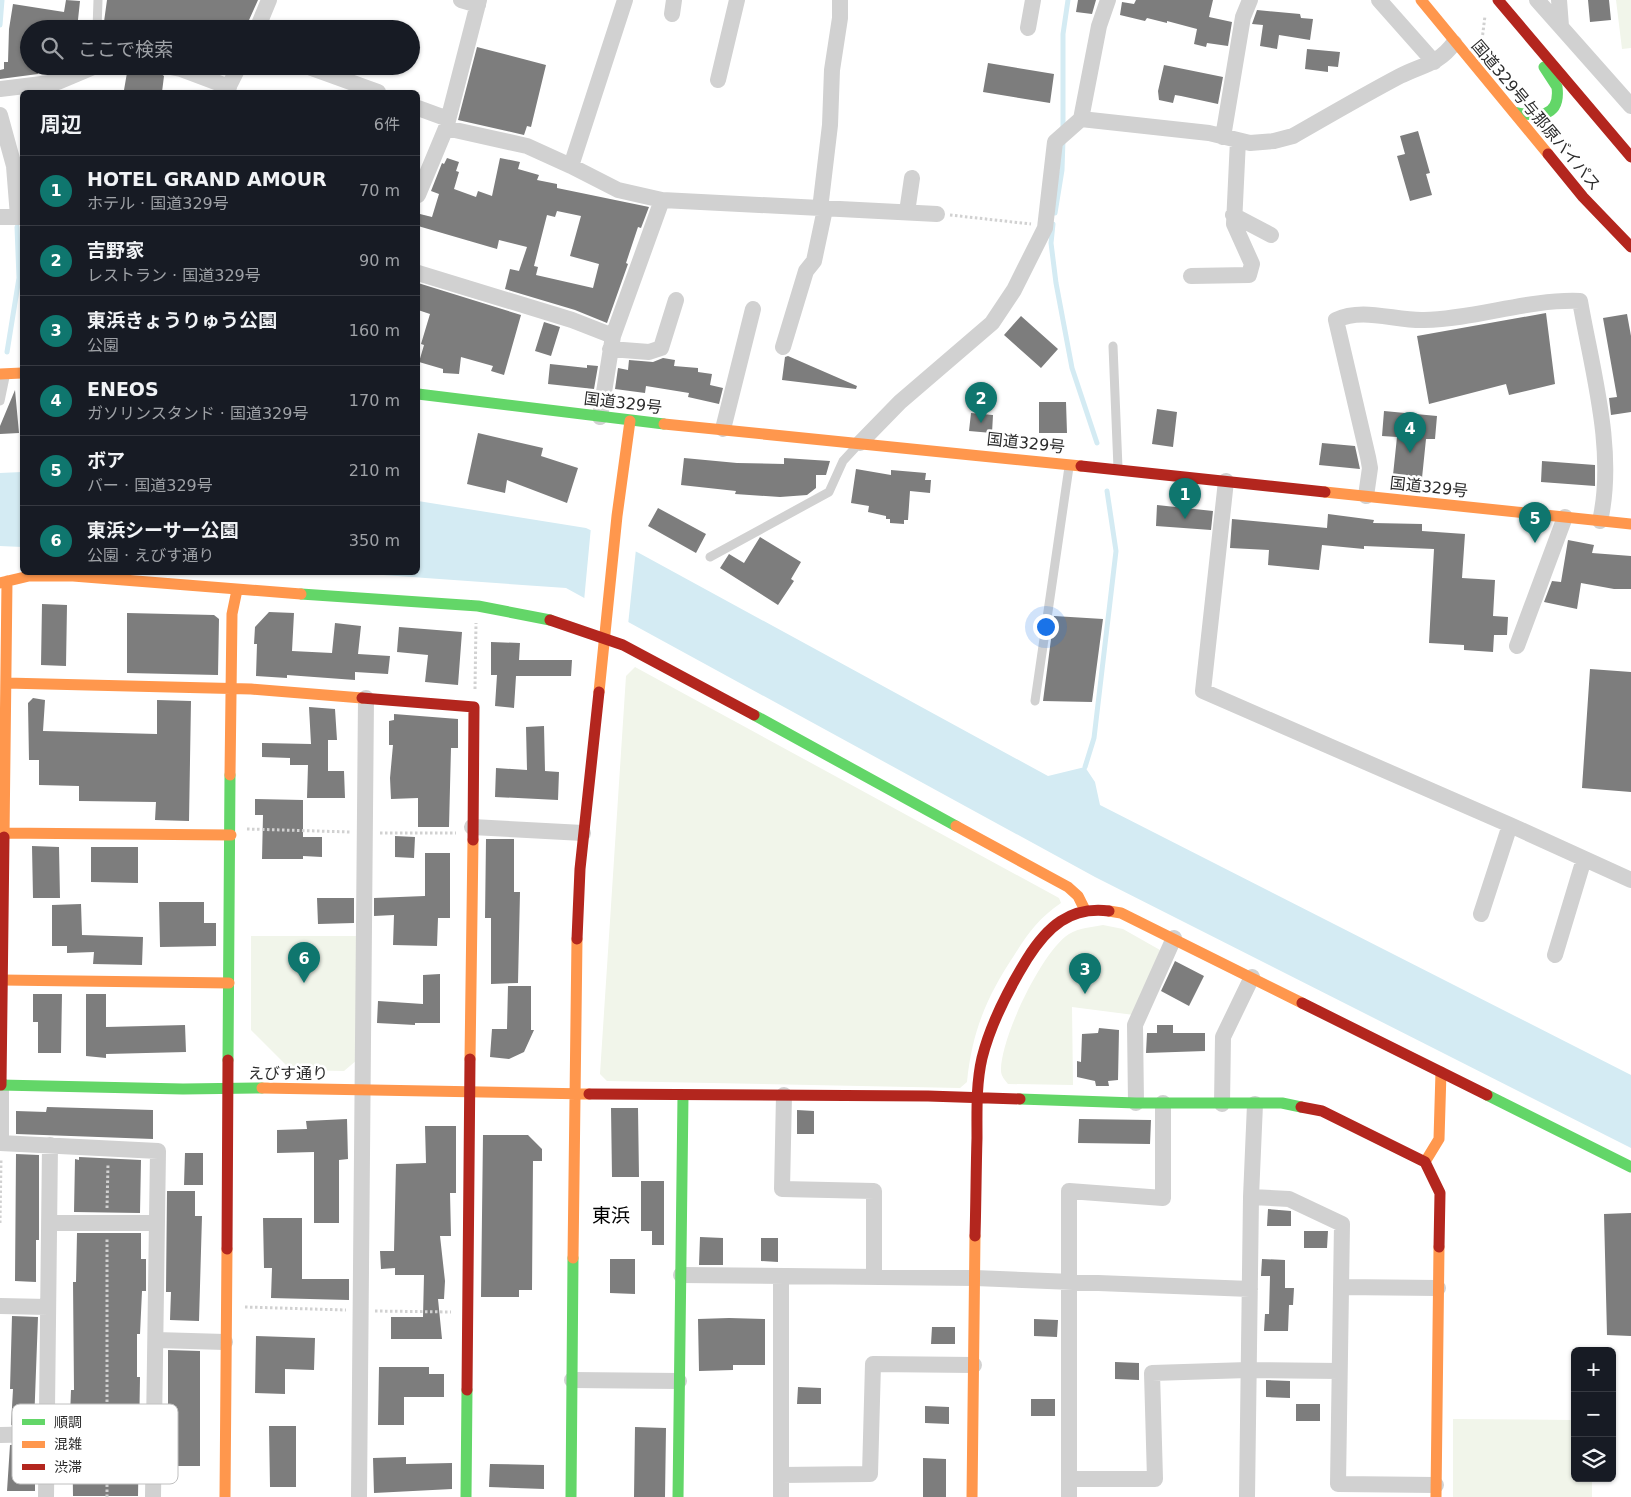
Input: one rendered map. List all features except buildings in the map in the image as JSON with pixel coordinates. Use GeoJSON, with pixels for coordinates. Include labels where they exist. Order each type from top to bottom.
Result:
{"type":"FeatureCollection","features":[{"type":"Feature","properties":{"kind":"main road","name":"国道329号与那原バイパス"},"geometry":{"type":"LineString","coordinates":[[1421,0],[1583,197],[1631,247]]}},
{"type":"Feature","properties":{"kind":"main road"},"geometry":{"type":"LineString","coordinates":[[1431,0],[1451,37]]}},
{"type":"Feature","properties":{"kind":"main road"},"geometry":{"type":"LineString","coordinates":[[1498,0],[1631,157]]}},
{"type":"Feature","properties":{"kind":"main road"},"geometry":{"type":"LineString","coordinates":[[1514,112],[1542,116],[1556,106],[1558,97],[1557,85],[1542,65],[1531,38]]}},
{"type":"Feature","properties":{"kind":"main road"},"geometry":{"type":"LineString","coordinates":[[3,374],[20,373]]}},
{"type":"Feature","properties":{"kind":"main road","name":"国道329号"},"geometry":{"type":"LineString","coordinates":[[420,394],[630,421],[860,442],[1631,524]]}},
{"type":"Feature","properties":{"kind":"main road"},"geometry":{"type":"LineString","coordinates":[[571,1497],[576,969],[583,832],[617,516],[630,421]]}},
{"type":"Feature","properties":{"kind":"main road"},"geometry":{"type":"LineString","coordinates":[[1,1085],[2,833],[6,683],[3,582],[29,576],[73,576],[236,590],[478,606],[518,612],[605,636],[643,654],[1068,887],[1078,896],[1084,910]]}},
{"type":"Feature","properties":{"kind":"main road"},"geometry":{"type":"LineString","coordinates":[[225,1497],[231,688],[232,614],[236,590]]}},
{"type":"Feature","properties":{"kind":"main road"},"geometry":{"type":"LineString","coordinates":[[6,683],[231,688],[474,707],[466,1497]]}},
{"type":"Feature","properties":{"kind":"main road"},"geometry":{"type":"LineString","coordinates":[[2,833],[231,836]]}},
{"type":"Feature","properties":{"kind":"main road"},"geometry":{"type":"LineString","coordinates":[[972,1497],[980,1065],[987,1037],[1009,987],[1050,928],[1066,917],[1084,910],[1102,909],[1121,912],[1631,1167]]}},
{"type":"Feature","properties":{"kind":"main road"},"geometry":{"type":"LineString","coordinates":[[2,980],[228,983]]}},
{"type":"Feature","properties":{"kind":"main road"},"geometry":{"type":"LineString","coordinates":[[1436,1491],[1440,1193],[1425,1162],[1439,1139],[1441,1072]]}},
{"type":"Feature","properties":{"kind":"main road","name":"えびす通り"},"geometry":{"type":"LineString","coordinates":[[1,1085],[684,1096],[784,1095],[978,1098],[1136,1103],[1282,1103],[1322,1111],[1425,1162]]}},
{"type":"Feature","properties":{"kind":"main road"},"geometry":{"type":"LineString","coordinates":[[678,1497],[684,1096]]}},
{"type":"Feature","properties":{"kind":"street"},"geometry":{"type":"LineString","coordinates":[[261,20],[269,0]]}},
{"type":"Feature","properties":{"kind":"street"},"geometry":{"type":"LineString","coordinates":[[420,190],[447,124],[478,2],[461,0]]}},
{"type":"Feature","properties":{"kind":"street"},"geometry":{"type":"LineString","coordinates":[[571,166],[625,0]]}},
{"type":"Feature","properties":{"kind":"street"},"geometry":{"type":"LineString","coordinates":[[718,80],[737,0]]}},
{"type":"Feature","properties":{"kind":"street"},"geometry":{"type":"LineString","coordinates":[[783,347],[806,270],[814,261],[823,209],[830,125],[832,70],[840,18],[840,0]]}},
{"type":"Feature","properties":{"kind":"street"},"geometry":{"type":"LineString","coordinates":[[1028,28],[1033,0]]}},
{"type":"Feature","properties":{"kind":"street"},"geometry":{"type":"LineString","coordinates":[[860,442],[900,402],[992,323],[1014,290],[1045,225],[1055,142],[1081,119],[1099,26],[1108,0]]}},
{"type":"Feature","properties":{"kind":"street"},"geometry":{"type":"LineString","coordinates":[[1191,276],[1249,275],[1252,264],[1234,224],[1230,138],[1243,17],[1250,0]]}},
{"type":"Feature","properties":{"kind":"street"},"geometry":{"type":"LineString","coordinates":[[1379,0],[1434,62]]}},
{"type":"Feature","properties":{"kind":"street"},"geometry":{"type":"LineString","coordinates":[[1516,20],[1537,0],[1631,106]]}},
{"type":"Feature","properties":{"kind":"street"},"geometry":{"type":"LineString","coordinates":[[1559,0],[1560,26]]}},
{"type":"Feature","properties":{"kind":"street"},"geometry":{"type":"LineString","coordinates":[[1081,119],[1230,138],[1250,143],[1266,142],[1293,136],[1402,75],[1434,62],[1444,56],[1451,37]]}},
{"type":"Feature","properties":{"kind":"street"},"geometry":{"type":"LineString","coordinates":[[0,89],[58,82],[75,75]]}},
{"type":"Feature","properties":{"kind":"street"},"geometry":{"type":"LineString","coordinates":[[194,75],[225,90]]}},
{"type":"Feature","properties":{"kind":"street"},"geometry":{"type":"LineString","coordinates":[[227,90],[235,75]]}},
{"type":"Feature","properties":{"kind":"street"},"geometry":{"type":"LineString","coordinates":[[331,75],[359,89]]}},
{"type":"Feature","properties":{"kind":"street"},"geometry":{"type":"LineString","coordinates":[[420,109],[447,124],[526,146],[618,190],[662,200],[937,214]]}},
{"type":"Feature","properties":{"kind":"street"},"geometry":{"type":"LineString","coordinates":[[0,115],[4,147],[17,188],[20,216],[0,217]]}},
{"type":"Feature","properties":{"kind":"street"},"geometry":{"type":"LineString","coordinates":[[907,212],[912,178]]}},
{"type":"Feature","properties":{"kind":"street"},"geometry":{"type":"LineString","coordinates":[[600,417],[612,342],[662,200]]}},
{"type":"Feature","properties":{"kind":"street"},"geometry":{"type":"LineString","coordinates":[[1233,215],[1271,235]]}},
{"type":"Feature","properties":{"kind":"street"},"geometry":{"type":"LineString","coordinates":[[420,274],[572,320],[612,342],[649,352],[661,348],[676,300]]}},
{"type":"Feature","properties":{"kind":"street"},"geometry":{"type":"LineString","coordinates":[[1366,496],[1370,468],[1336,320],[1360,314],[1424,320],[1544,301],[1580,301],[1604,442],[1605,499],[1600,521]]}},
{"type":"Feature","properties":{"kind":"street"},"geometry":{"type":"LineString","coordinates":[[722,429],[753,309]]}},
{"type":"Feature","properties":{"kind":"street"},"geometry":{"type":"LineString","coordinates":[[1226,481],[1203,691],[1631,880]]}},
{"type":"Feature","properties":{"kind":"street"},"geometry":{"type":"LineString","coordinates":[[1517,646],[1565,517]]}},
{"type":"Feature","properties":{"kind":"street"},"geometry":{"type":"LineString","coordinates":[[359,1497],[366,698]]}},
{"type":"Feature","properties":{"kind":"street"},"geometry":{"type":"LineString","coordinates":[[1481,914],[1510,825]]}},
{"type":"Feature","properties":{"kind":"street"},"geometry":{"type":"LineString","coordinates":[[472,827],[583,832]]}},
{"type":"Feature","properties":{"kind":"street"},"geometry":{"type":"LineString","coordinates":[[1555,955],[1584,859]]}},
{"type":"Feature","properties":{"kind":"street"},"geometry":{"type":"LineString","coordinates":[[1136,1103],[1135,1025],[1174,938]]}},
{"type":"Feature","properties":{"kind":"street"},"geometry":{"type":"LineString","coordinates":[[1222,1104],[1222,1037],[1252,977]]}},
{"type":"Feature","properties":{"kind":"street"},"geometry":{"type":"LineString","coordinates":[[1,1085],[1,1143],[158,1151],[155,1404]]}},
{"type":"Feature","properties":{"kind":"street"},"geometry":{"type":"LineString","coordinates":[[784,1095],[782,1189],[874,1191],[874,1277]]}},
{"type":"Feature","properties":{"kind":"street"},"geometry":{"type":"LineString","coordinates":[[1069,1497],[1069,1191],[1163,1198],[1163,1103]]}},
{"type":"Feature","properties":{"kind":"street"},"geometry":{"type":"LineString","coordinates":[[1247,1497],[1251,1197],[1255,1104]]}},
{"type":"Feature","properties":{"kind":"street"},"geometry":{"type":"LineString","coordinates":[[46,1404],[50,1145]]}},
{"type":"Feature","properties":{"kind":"street"},"geometry":{"type":"LineString","coordinates":[[1251,1197],[1289,1199],[1342,1224],[1338,1484],[1436,1491]]}},
{"type":"Feature","properties":{"kind":"street"},"geometry":{"type":"LineString","coordinates":[[49,1222],[157,1223]]}},
{"type":"Feature","properties":{"kind":"street"},"geometry":{"type":"LineString","coordinates":[[680,1275],[781,1278],[975,1278],[1250,1288]]}},
{"type":"Feature","properties":{"kind":"street"},"geometry":{"type":"LineString","coordinates":[[781,1278],[781,1497]]}},
{"type":"Feature","properties":{"kind":"street"},"geometry":{"type":"LineString","coordinates":[[1341,1287],[1438,1288]]}},
{"type":"Feature","properties":{"kind":"street"},"geometry":{"type":"LineString","coordinates":[[0,1306],[48,1307]]}},
{"type":"Feature","properties":{"kind":"street"},"geometry":{"type":"LineString","coordinates":[[156,1340],[225,1342]]}},
{"type":"Feature","properties":{"kind":"street"},"geometry":{"type":"LineString","coordinates":[[781,1475],[870,1474],[873,1364],[974,1365]]}},
{"type":"Feature","properties":{"kind":"street"},"geometry":{"type":"LineString","coordinates":[[1070,1479],[1155,1479],[1152,1373],[1248,1370],[1339,1371]]}},
{"type":"Feature","properties":{"kind":"street"},"geometry":{"type":"LineString","coordinates":[[572,1380],[679,1381]]}},
{"type":"Feature","properties":{"kind":"street"},"geometry":{"type":"LineString","coordinates":[[46,1484],[46,1497]]}},
{"type":"Feature","properties":{"kind":"street"},"geometry":{"type":"LineString","coordinates":[[153,1484],[153,1497]]}},
{"type":"Feature","properties":{"kind":"lane"},"geometry":{"type":"LineString","coordinates":[[97,20],[98,0]]}},
{"type":"Feature","properties":{"kind":"lane"},"geometry":{"type":"LineString","coordinates":[[1113,346],[1118,470]]}},
{"type":"Feature","properties":{"kind":"lane"},"geometry":{"type":"LineString","coordinates":[[0,401],[3,374]]}},
{"type":"Feature","properties":{"kind":"lane"},"geometry":{"type":"LineString","coordinates":[[710,557],[829,492],[843,461],[860,442]]}},
{"type":"Feature","properties":{"kind":"lane"},"geometry":{"type":"LineString","coordinates":[[1035,701],[1070,464]]}},
{"type":"Feature","properties":{"kind":"path"},"geometry":{"type":"LineString","coordinates":[[1481,44],[1485,11]]}},
{"type":"Feature","properties":{"kind":"path"},"geometry":{"type":"LineString","coordinates":[[937,214],[1045,225]]}},
{"type":"Feature","properties":{"kind":"path"},"geometry":{"type":"LineString","coordinates":[[474,707],[476,620]]}},
{"type":"Feature","properties":{"kind":"path"},"geometry":{"type":"LineString","coordinates":[[0,1223],[1,1143]]}},
{"type":"Feature","properties":{"kind":"path"},"geometry":{"type":"LineString","coordinates":[[107,1404],[108,1149]]}},
{"type":"Feature","properties":{"kind":"path"},"geometry":{"type":"LineString","coordinates":[[107,1484],[107,1497]]}},
{"type":"Feature","properties":{"kind":"shaded area"},"geometry":{"type":"Polygon","coordinates":[[[1616,0],[1631,0],[1631,48],[1622,49],[1616,0]]]}},
{"type":"Feature","properties":{"kind":"shaded area"},"geometry":{"type":"Polygon","coordinates":[[[635,667],[1059,898],[1061,903],[1047,914],[1030,932],[996,985],[977,1030],[967,1082],[960,1088],[607,1081],[600,1074],[626,676],[635,667]]]}},
{"type":"Feature","properties":{"kind":"shaded area"},"geometry":{"type":"Polygon","coordinates":[[[1103,925],[1123,929],[1160,950],[1134,1015],[1072,1007],[1073,1085],[1008,1084],[1001,1073],[1007,1038],[1035,976],[1058,943],[1069,934],[1081,929],[1103,925]]]}},
{"type":"Feature","properties":{"kind":"shaded area"},"geometry":{"type":"Polygon","coordinates":[[[251,936],[357,936],[357,1060],[344,1071],[291,1070],[251,1030],[251,936]]]}},
{"type":"Feature","properties":{"kind":"shaded area"},"geometry":{"type":"Polygon","coordinates":[[[1453,1419],[1571,1420],[1571,1482],[1592,1482],[1592,1497],[1453,1497],[1453,1419]]]}},
{"type":"Feature","properties":{"kind":"water"},"geometry":{"type":"Polygon","coordinates":[[[20,472],[20,547],[0,546],[0,473],[20,472]]]}},
{"type":"Feature","properties":{"kind":"water"},"geometry":{"type":"Polygon","coordinates":[[[420,501],[586,528],[639,553],[1048,776],[1085,767],[1095,782],[1100,805],[1631,1075],[1631,1148],[1095,877],[566,588],[383,575],[420,575],[420,501]]]}},
{"type":"Feature","properties":{"kind":"pier"},"geometry":{"type":"Polygon","coordinates":[[[591,527],[636,549],[628,625],[584,601],[591,527]]]}},
{"type":"Feature","properties":{"kind":"waterway"},"geometry":{"type":"LineString","coordinates":[[0,25],[2,0]]}},
{"type":"Feature","properties":{"kind":"waterway"},"geometry":{"type":"LineString","coordinates":[[1063,132],[1063,34],[1068,0]]}},
{"type":"Feature","properties":{"kind":"waterway"},"geometry":{"type":"LineString","coordinates":[[1055,213],[1062,170],[1063,140]]}},
{"type":"Feature","properties":{"kind":"waterway"},"geometry":{"type":"LineString","coordinates":[[1053,224],[1051,243],[1056,283],[1072,368],[1097,443]]}},
{"type":"Feature","properties":{"kind":"waterway"},"geometry":{"type":"LineString","coordinates":[[7,352],[19,278],[17,227]]}},
{"type":"Feature","properties":{"kind":"waterway"},"geometry":{"type":"LineString","coordinates":[[1085,767],[1094,738],[1116,551],[1107,491]]}},
{"type":"Feature","properties":{"kind":"traffic: fast"},"geometry":{"type":"LineString","coordinates":[[1514,112],[1538,115],[1551,110],[1555,105],[1557,87],[1544,67]]}},
{"type":"Feature","properties":{"kind":"traffic: fast"},"geometry":{"type":"LineString","coordinates":[[420,394],[664,424]]}},
{"type":"Feature","properties":{"kind":"traffic: fast"},"geometry":{"type":"LineString","coordinates":[[301,594],[478,606],[550,620]]}},
{"type":"Feature","properties":{"kind":"traffic: fast"},"geometry":{"type":"LineString","coordinates":[[754,715],[956,826]]}},
{"type":"Feature","properties":{"kind":"traffic: fast"},"geometry":{"type":"LineString","coordinates":[[228,1060],[230,775]]}},
{"type":"Feature","properties":{"kind":"traffic: fast"},"geometry":{"type":"LineString","coordinates":[[0,1085],[183,1089],[262,1088]]}},
{"type":"Feature","properties":{"kind":"traffic: fast"},"geometry":{"type":"LineString","coordinates":[[1487,1095],[1631,1167]]}},
{"type":"Feature","properties":{"kind":"traffic: fast"},"geometry":{"type":"LineString","coordinates":[[678,1497],[683,1096]]}},
{"type":"Feature","properties":{"kind":"traffic: fast"},"geometry":{"type":"LineString","coordinates":[[1020,1099],[1136,1103],[1282,1103],[1301,1107]]}},
{"type":"Feature","properties":{"kind":"traffic: fast"},"geometry":{"type":"LineString","coordinates":[[571,1497],[573,1258]]}},
{"type":"Feature","properties":{"kind":"traffic: fast"},"geometry":{"type":"LineString","coordinates":[[466,1497],[467,1390]]}},
{"type":"Feature","properties":{"kind":"traffic: slow"},"geometry":{"type":"LineString","coordinates":[[1421,0],[1548,154]]}},
{"type":"Feature","properties":{"kind":"traffic: slow"},"geometry":{"type":"LineString","coordinates":[[0,374],[20,373]]}},
{"type":"Feature","properties":{"kind":"traffic: slow"},"geometry":{"type":"LineString","coordinates":[[599,692],[617,516],[630,421]]}},
{"type":"Feature","properties":{"kind":"traffic: slow"},"geometry":{"type":"LineString","coordinates":[[664,424],[1081,466]]}},
{"type":"Feature","properties":{"kind":"traffic: slow"},"geometry":{"type":"LineString","coordinates":[[1325,492],[1631,524]]}},
{"type":"Feature","properties":{"kind":"traffic: slow"},"geometry":{"type":"LineString","coordinates":[[0,583],[29,576],[73,576],[301,594]]}},
{"type":"Feature","properties":{"kind":"traffic: slow"},"geometry":{"type":"LineString","coordinates":[[4,837],[7,581]]}},
{"type":"Feature","properties":{"kind":"traffic: slow"},"geometry":{"type":"LineString","coordinates":[[230,775],[232,614],[237,590]]}},
{"type":"Feature","properties":{"kind":"traffic: slow"},"geometry":{"type":"LineString","coordinates":[[6,683],[251,689],[362,698]]}},
{"type":"Feature","properties":{"kind":"traffic: slow"},"geometry":{"type":"LineString","coordinates":[[956,826],[1068,887],[1078,896],[1085,910]]}},
{"type":"Feature","properties":{"kind":"traffic: slow"},"geometry":{"type":"LineString","coordinates":[[0,833],[231,835]]}},
{"type":"Feature","properties":{"kind":"traffic: slow"},"geometry":{"type":"LineString","coordinates":[[470,1059],[473,840]]}},
{"type":"Feature","properties":{"kind":"traffic: slow"},"geometry":{"type":"LineString","coordinates":[[1109,911],[1121,913],[1302,1003]]}},
{"type":"Feature","properties":{"kind":"traffic: slow"},"geometry":{"type":"LineString","coordinates":[[573,1258],[577,939]]}},
{"type":"Feature","properties":{"kind":"traffic: slow"},"geometry":{"type":"LineString","coordinates":[[2,980],[229,983]]}},
{"type":"Feature","properties":{"kind":"traffic: slow"},"geometry":{"type":"LineString","coordinates":[[1425,1162],[1439,1139],[1441,1072]]}},
{"type":"Feature","properties":{"kind":"traffic: slow"},"geometry":{"type":"LineString","coordinates":[[262,1088],[589,1094]]}},
{"type":"Feature","properties":{"kind":"traffic: slow"},"geometry":{"type":"LineString","coordinates":[[972,1497],[975,1236]]}},
{"type":"Feature","properties":{"kind":"traffic: slow"},"geometry":{"type":"LineString","coordinates":[[1436,1497],[1439,1247]]}},
{"type":"Feature","properties":{"kind":"traffic: slow"},"geometry":{"type":"LineString","coordinates":[[225,1497],[227,1249]]}},
{"type":"Feature","properties":{"kind":"traffic: jam"},"geometry":{"type":"LineString","coordinates":[[1498,0],[1631,157]]}},
{"type":"Feature","properties":{"kind":"traffic: jam"},"geometry":{"type":"LineString","coordinates":[[1548,154],[1583,197],[1631,247]]}},
{"type":"Feature","properties":{"kind":"traffic: jam"},"geometry":{"type":"LineString","coordinates":[[1081,466],[1325,492]]}},
{"type":"Feature","properties":{"kind":"traffic: jam"},"geometry":{"type":"LineString","coordinates":[[550,620],[623,645],[754,715]]}},
{"type":"Feature","properties":{"kind":"traffic: jam"},"geometry":{"type":"LineString","coordinates":[[577,939],[580,869],[599,692]]}},
{"type":"Feature","properties":{"kind":"traffic: jam"},"geometry":{"type":"LineString","coordinates":[[362,698],[474,707],[473,840]]}},
{"type":"Feature","properties":{"kind":"traffic: jam"},"geometry":{"type":"LineString","coordinates":[[1,1085],[4,837]]}},
{"type":"Feature","properties":{"kind":"traffic: jam"},"geometry":{"type":"LineString","coordinates":[[975,1236],[979,1078],[982,1058],[995,1019],[1027,959],[1051,928],[1061,921],[1083,912],[1095,910],[1109,911]]}},
{"type":"Feature","properties":{"kind":"traffic: jam"},"geometry":{"type":"LineString","coordinates":[[1302,1003],[1487,1095]]}},
{"type":"Feature","properties":{"kind":"traffic: jam"},"geometry":{"type":"LineString","coordinates":[[467,1390],[470,1059]]}},
{"type":"Feature","properties":{"kind":"traffic: jam"},"geometry":{"type":"LineString","coordinates":[[227,1249],[228,1060]]}},
{"type":"Feature","properties":{"kind":"traffic: jam"},"geometry":{"type":"LineString","coordinates":[[589,1094],[928,1096],[1020,1099]]}},
{"type":"Feature","properties":{"kind":"traffic: jam"},"geometry":{"type":"LineString","coordinates":[[1301,1107],[1322,1111],[1425,1162],[1440,1193],[1439,1247]]}},
{"type":"Feature","properties":{"kind":"place","name":"吉野家"},"geometry":{"type":"Point","coordinates":[981,423]}},
{"type":"Feature","properties":{"kind":"place","name":"ENEOS"},"geometry":{"type":"Point","coordinates":[1410,453]}},
{"type":"Feature","properties":{"kind":"place","name":"HOTEL GRAND AMOUR"},"geometry":{"type":"Point","coordinates":[1185,519]}},
{"type":"Feature","properties":{"kind":"place","name":"ボア"},"geometry":{"type":"Point","coordinates":[1535,543]}},
{"type":"Feature","properties":{"kind":"place","name":"東浜シーサー公園"},"geometry":{"type":"Point","coordinates":[304,983]}},
{"type":"Feature","properties":{"kind":"place","name":"東浜きょうりゅう公園"},"geometry":{"type":"Point","coordinates":[1085,994]}},
{"type":"Feature","properties":{"kind":"district","name":"東浜"},"geometry":{"type":"Point","coordinates":[611,1215]}}]}
